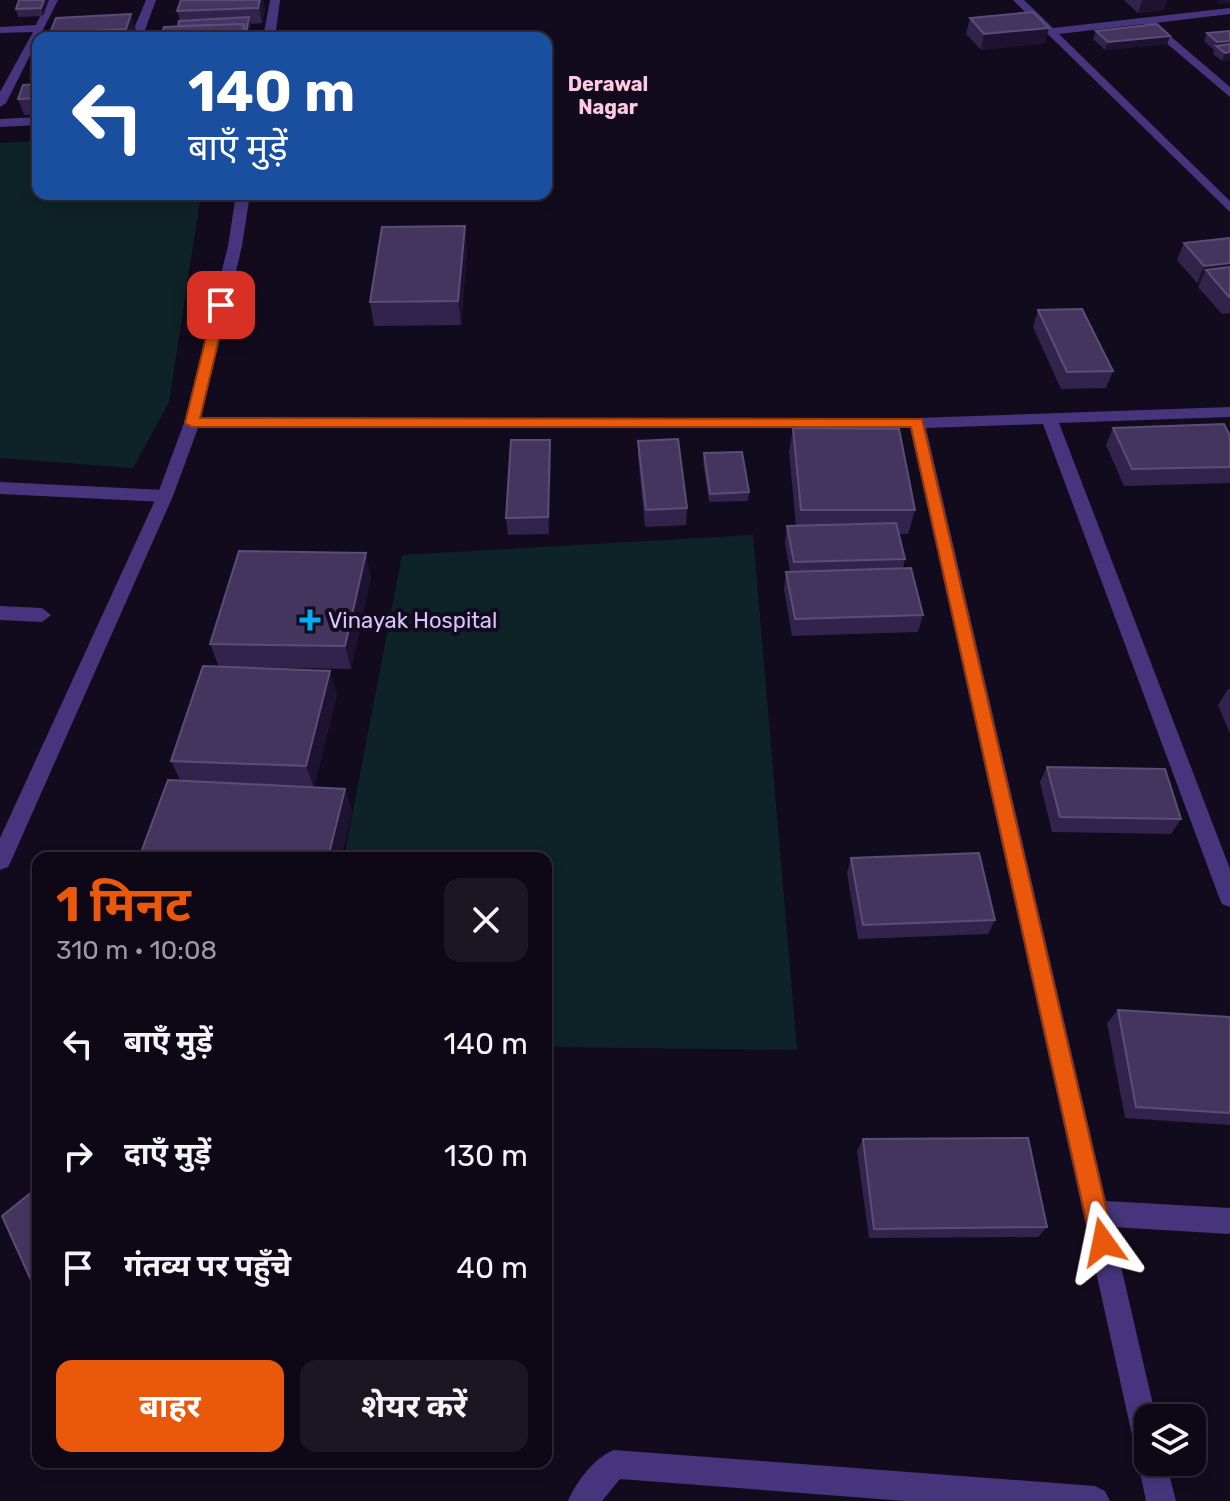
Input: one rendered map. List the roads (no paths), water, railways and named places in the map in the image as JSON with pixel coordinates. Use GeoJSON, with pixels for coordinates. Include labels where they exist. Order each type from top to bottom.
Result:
{"type":"FeatureCollection","features":[{"type":"Feature","properties":{"kind":"street"},"geometry":{"type":"LineString","coordinates":[[38,32],[53,0]]}},
{"type":"Feature","properties":{"kind":"street"},"geometry":{"type":"LineString","coordinates":[[138,32],[151,0]]}},
{"type":"Feature","properties":{"kind":"street"},"geometry":{"type":"LineString","coordinates":[[270,32],[275,0]]}},
{"type":"Feature","properties":{"kind":"street"},"geometry":{"type":"LineString","coordinates":[[1018,0],[1230,208]]}},
{"type":"Feature","properties":{"kind":"street"},"geometry":{"type":"LineString","coordinates":[[1050,32],[1230,11]]}},
{"type":"Feature","properties":{"kind":"street"},"geometry":{"type":"LineString","coordinates":[[1146,21],[1230,93]]}},
{"type":"Feature","properties":{"kind":"street"},"geometry":{"type":"LineString","coordinates":[[0,30],[40,28]]}},
{"type":"Feature","properties":{"kind":"street"},"geometry":{"type":"LineString","coordinates":[[0,103],[32,43]]}},
{"type":"Feature","properties":{"kind":"street"},"geometry":{"type":"LineString","coordinates":[[0,123],[32,121]]}},
{"type":"Feature","properties":{"kind":"street"},"geometry":{"type":"LineString","coordinates":[[0,861],[165,496],[192,423],[235,246],[242,200]]}},
{"type":"Feature","properties":{"kind":"street"},"geometry":{"type":"LineString","coordinates":[[192,423],[917,423],[1229,415]]}},
{"type":"Feature","properties":{"kind":"street"},"geometry":{"type":"LineString","coordinates":[[1049,418],[1230,897]]}},
{"type":"Feature","properties":{"kind":"street"},"geometry":{"type":"LineString","coordinates":[[917,423],[1139,1404]]}},
{"type":"Feature","properties":{"kind":"street"},"geometry":{"type":"LineString","coordinates":[[0,488],[165,496]]}},
{"type":"Feature","properties":{"kind":"street"},"geometry":{"type":"LineString","coordinates":[[0,613],[42,615]]}},
{"type":"Feature","properties":{"kind":"street"},"geometry":{"type":"LineString","coordinates":[[1096,1213],[1230,1221]]}},
{"type":"Feature","properties":{"kind":"street"},"geometry":{"type":"LineString","coordinates":[[583,1501],[614,1464],[1095,1501]]}},
{"type":"Feature","properties":{"kind":"street"},"geometry":{"type":"LineString","coordinates":[[1155,1476],[1161,1501]]}},
{"type":"Feature","properties":{"kind":"place","name":"Vinayak Hospital"},"geometry":{"type":"Point","coordinates":[310,620]}},
{"type":"Feature","properties":{"kind":"district","name":"Derawal Nagar"},"geometry":{"type":"Point","coordinates":[608,96]}}]}
